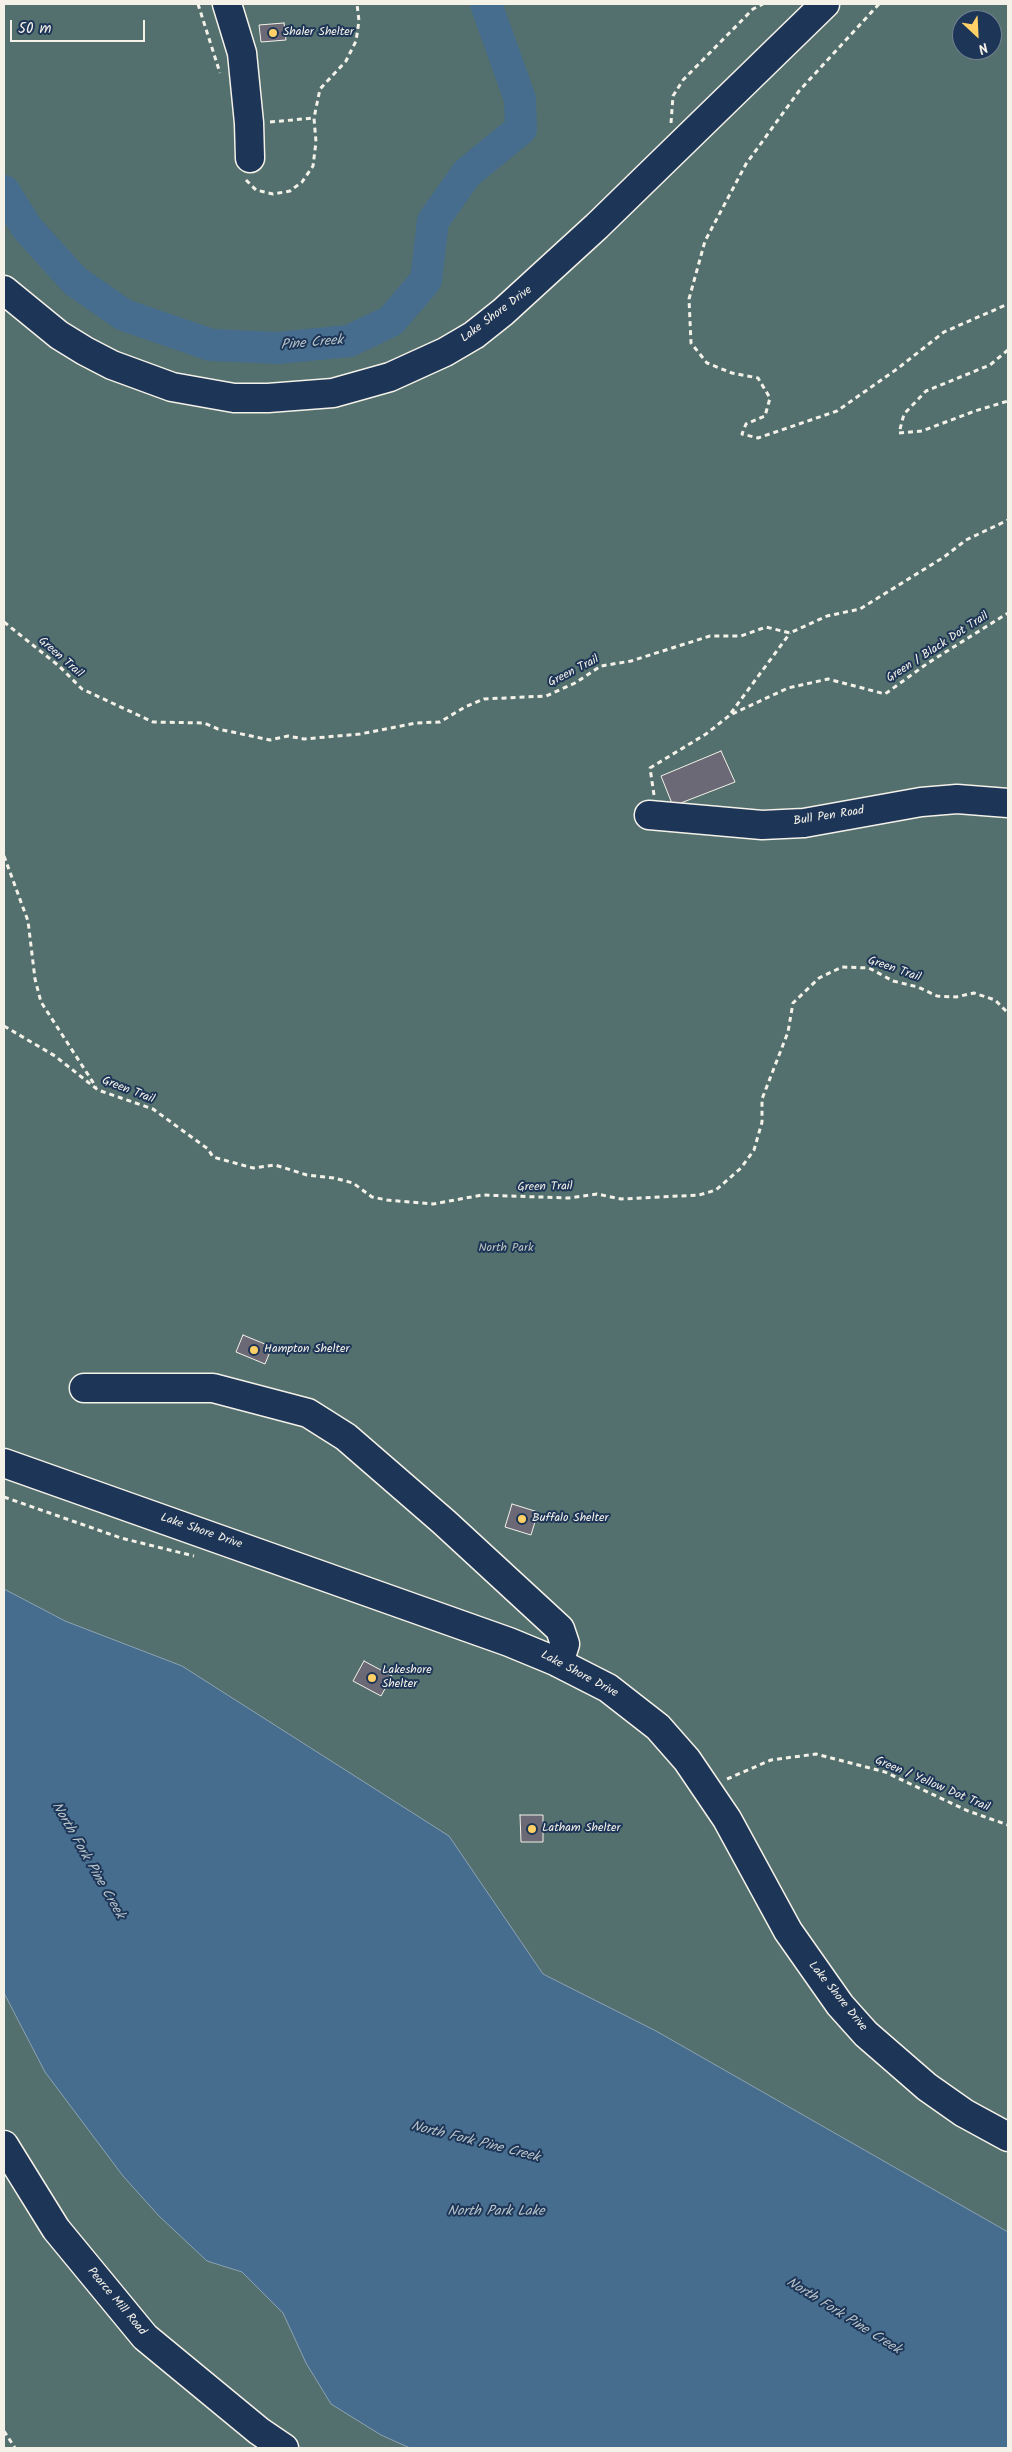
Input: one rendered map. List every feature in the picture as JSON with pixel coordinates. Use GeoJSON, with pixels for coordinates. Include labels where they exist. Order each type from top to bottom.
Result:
{"type":"FeatureCollection","features":[{"type":"Feature","properties":{"kind":"street"},"geometry":{"type":"LineString","coordinates":[[227,4],[242,53],[249,123],[247,168]]}},
{"type":"Feature","properties":{"kind":"street","name":"Lake Shore Drive"},"geometry":{"type":"LineString","coordinates":[[4,290],[59,335],[85,351],[112,365],[172,387],[234,398],[278,398],[333,392],[390,377],[445,352],[474,335],[511,306],[604,219],[824,4]]}},
{"type":"Feature","properties":{"kind":"street","name":"Bull Pen Road"},"geometry":{"type":"LineString","coordinates":[[652,816],[762,825],[804,823],[920,802],[957,799],[1008,803]]}},
{"type":"Feature","properties":{"kind":"street"},"geometry":{"type":"LineString","coordinates":[[84,1388],[212,1388],[308,1413],[346,1437],[444,1522],[560,1629],[566,1644],[558,1663]]}},
{"type":"Feature","properties":{"kind":"street","name":"Lake Shore Drive"},"geometry":{"type":"LineString","coordinates":[[4,1463],[362,1588],[509,1642],[558,1663],[608,1688],[658,1727],[687,1760],[727,1818],[788,1931],[840,2005],[866,2034],[927,2087],[964,2113],[1008,2137]]}},
{"type":"Feature","properties":{"kind":"street","name":"Pearce Mill Road"},"geometry":{"type":"LineString","coordinates":[[4,2144],[56,2228],[145,2337],[260,2431],[284,2448]]}},
{"type":"Feature","properties":{"kind":"path"},"geometry":{"type":"LineString","coordinates":[[198,4],[220,74]]}},
{"type":"Feature","properties":{"kind":"path"},"geometry":{"type":"LineString","coordinates":[[247,168],[256,190],[273,194],[290,191],[302,182],[313,166],[316,142],[314,118],[320,89],[346,60],[356,41],[359,21],[357,4]]}},
{"type":"Feature","properties":{"kind":"path"},"geometry":{"type":"LineString","coordinates":[[671,125],[673,96],[683,80],[753,9],[763,4]]}},
{"type":"Feature","properties":{"kind":"path"},"geometry":{"type":"LineString","coordinates":[[879,4],[799,91],[746,164],[705,241],[689,299],[691,343],[707,363],[732,373],[758,378],[770,398],[766,416],[746,424],[742,434],[758,438],[837,411],[897,369],[944,332],[1008,304]]}},
{"type":"Feature","properties":{"kind":"path"},"geometry":{"type":"LineString","coordinates":[[249,123],[314,118]]}},
{"type":"Feature","properties":{"kind":"path"},"geometry":{"type":"LineString","coordinates":[[1008,350],[990,365],[926,391],[904,414],[900,433],[922,431],[1008,402]]}},
{"type":"Feature","properties":{"kind":"path"},"geometry":{"type":"LineString","coordinates":[[730,714],[790,633],[827,616],[860,609],[944,557],[966,540],[1008,520]]}},
{"type":"Feature","properties":{"kind":"path","name":"Green / Black Dot Trail"},"geometry":{"type":"LineString","coordinates":[[652,816],[650,768],[706,734],[730,714],[788,688],[828,679],[885,694],[928,663],[1008,613]]}},
{"type":"Feature","properties":{"kind":"path","name":"Green Trail"},"geometry":{"type":"LineString","coordinates":[[4,622],[59,666],[82,690],[153,722],[204,723],[270,740],[288,736],[304,739],[360,734],[416,723],[440,722],[465,707],[484,699],[546,696],[575,683],[601,666],[631,661],[710,636],[741,636],[766,627],[790,633]]}},
{"type":"Feature","properties":{"kind":"path"},"geometry":{"type":"LineString","coordinates":[[4,856],[28,920],[35,980],[42,1002],[98,1090]]}},
{"type":"Feature","properties":{"kind":"path","name":"Green Trail"},"geometry":{"type":"LineString","coordinates":[[4,1026],[55,1056],[98,1090],[153,1109],[208,1149],[214,1157],[253,1168],[274,1165],[308,1175],[334,1178],[353,1183],[372,1197],[433,1204],[482,1195],[569,1198],[597,1194],[621,1199],[699,1195],[716,1190],[741,1168],[754,1150],[762,1122],[762,1098],[788,1032],[794,1002],[819,978],[842,967],[869,968],[893,981],[918,987],[937,996],[956,997],[974,993],[995,1000],[1008,1013]]}},
{"type":"Feature","properties":{"kind":"path"},"geometry":{"type":"LineString","coordinates":[[4,1497],[121,1538],[203,1558]]}},
{"type":"Feature","properties":{"kind":"path","name":"Green / Yellow Dot Trail"},"geometry":{"type":"LineString","coordinates":[[707,1788],[771,1760],[816,1754],[885,1772],[968,1811],[1008,1825]]}},
{"type":"Feature","properties":{"kind":"path"},"geometry":{"type":"LineString","coordinates":[[4,2431],[15,2448]]}},
{"type":"Feature","properties":{"kind":"green space","name":"North Park"},"geometry":{"type":"Polygon","coordinates":[[[4,4],[1008,4],[1008,2448],[4,2448],[4,4]]]}},
{"type":"Feature","properties":{"kind":"water","name":"North Park Lake"},"geometry":{"type":"Polygon","coordinates":[[[4,1589],[65,1621],[182,1666],[449,1836],[543,1974],[656,2031],[1008,2232],[1008,2448],[410,2448],[381,2435],[331,2404],[306,2363],[283,2313],[242,2272],[207,2261],[159,2216],[123,2176],[45,2072],[4,1993],[4,1589]]]}},
{"type":"Feature","properties":{"kind":"building","name":"Shaler Shelter"},"geometry":{"type":"Polygon","coordinates":[[[284,23],[286,40],[261,42],[259,25],[284,23]]]}},
{"type":"Feature","properties":{"kind":"building"},"geometry":{"type":"Polygon","coordinates":[[[721,751],[735,782],[673,806],[661,776],[721,751]]]}},
{"type":"Feature","properties":{"kind":"building","name":"Hampton Shelter"},"geometry":{"type":"Polygon","coordinates":[[[243,1335],[272,1347],[265,1364],[236,1352],[243,1335]]]}},
{"type":"Feature","properties":{"kind":"building","name":"Buffalo Shelter"},"geometry":{"type":"Polygon","coordinates":[[[512,1504],[538,1512],[531,1535],[505,1527],[512,1504]]]}},
{"type":"Feature","properties":{"kind":"building","name":"Lakeshore Shelter"},"geometry":{"type":"Polygon","coordinates":[[[364,1661],[392,1676],[381,1696],[353,1681],[364,1661]]]}},
{"type":"Feature","properties":{"kind":"building","name":"Latham Shelter"},"geometry":{"type":"Polygon","coordinates":[[[520,1815],[543,1815],[543,1842],[521,1842],[520,1815]]]}},
{"type":"Feature","properties":{"kind":"waterway","name":"Pine Creek"},"geometry":{"type":"LineString","coordinates":[[4,191],[27,228],[75,281],[124,315],[211,345],[278,348],[349,341],[391,321],[426,280],[433,221],[467,173],[521,129],[520,99],[486,4]]}},
{"type":"Feature","properties":{"kind":"place","name":"Shaler Shelter"},"geometry":{"type":"Point","coordinates":[273,33]}},
{"type":"Feature","properties":{"kind":"place","name":"Hampton Shelter"},"geometry":{"type":"Point","coordinates":[254,1350]}},
{"type":"Feature","properties":{"kind":"place","name":"Buffalo Shelter"},"geometry":{"type":"Point","coordinates":[522,1519]}},
{"type":"Feature","properties":{"kind":"place","name":"Lakeshore Shelter"},"geometry":{"type":"Point","coordinates":[372,1678]}},
{"type":"Feature","properties":{"kind":"place","name":"Latham Shelter"},"geometry":{"type":"Point","coordinates":[532,1829]}},
{"type":"Feature","properties":{"kind":"water label","name":"North Fork Pine Creek"},"geometry":{"type":"Point","coordinates":[87,1861]}},
{"type":"Feature","properties":{"kind":"water label","name":"North Fork Pine Creek"},"geometry":{"type":"Point","coordinates":[475,2143]}},
{"type":"Feature","properties":{"kind":"water label","name":"North Fork Pine Creek"},"geometry":{"type":"Point","coordinates":[843,2317]}}]}
